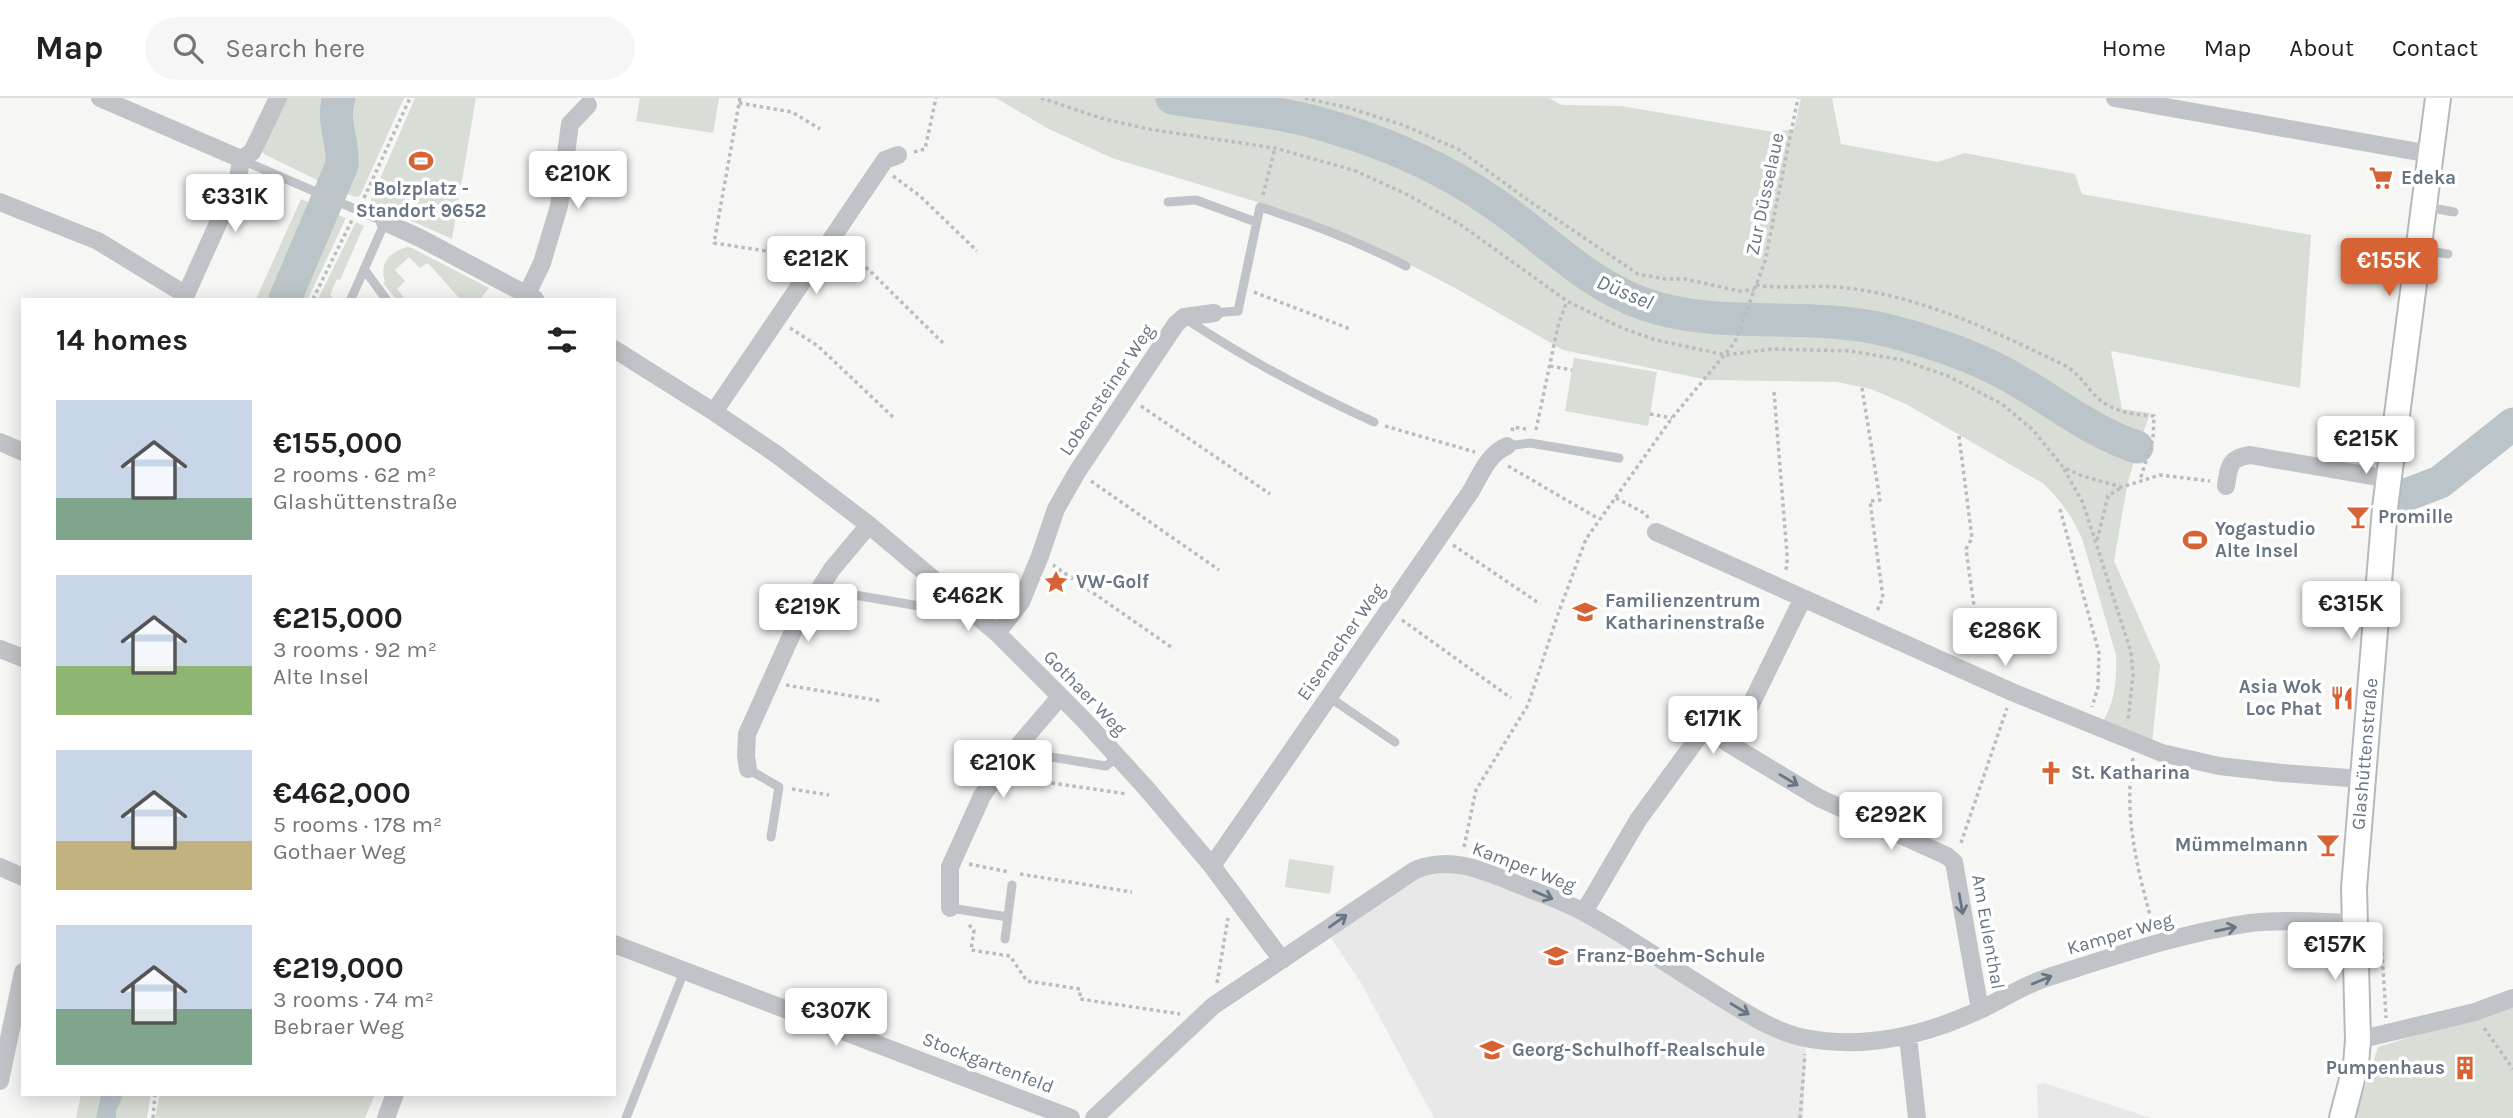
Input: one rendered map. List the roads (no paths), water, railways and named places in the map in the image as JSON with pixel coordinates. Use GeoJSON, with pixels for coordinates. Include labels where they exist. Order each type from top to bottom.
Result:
{"type":"FeatureCollection","features":[{"type":"Feature","properties":{"kind":"main road","name":"Glashüttenstraße"},"geometry":{"type":"LineString","coordinates":[[2342,1118],[2356,1063],[2358,1040],[2354,888],[2389,479],[2438,98]]}},
{"type":"Feature","properties":{"kind":"street"},"geometry":{"type":"LineString","coordinates":[[100,98],[240,159]]}},
{"type":"Feature","properties":{"kind":"street"},"geometry":{"type":"LineString","coordinates":[[240,159],[252,152],[278,98]]}},
{"type":"Feature","properties":{"kind":"street"},"geometry":{"type":"LineString","coordinates":[[2123,99],[2430,153]]}},
{"type":"Feature","properties":{"kind":"street"},"geometry":{"type":"LineString","coordinates":[[384,222],[531,297],[559,206],[570,124],[588,102]]}},
{"type":"Feature","properties":{"kind":"street"},"geometry":{"type":"LineString","coordinates":[[714,412],[885,160],[898,155]]}},
{"type":"Feature","properties":{"kind":"street"},"geometry":{"type":"LineString","coordinates":[[0,202],[98,241],[185,297],[238,179],[240,159]]}},
{"type":"Feature","properties":{"kind":"street","name":"Lobensteiner Weg"},"geometry":{"type":"LineString","coordinates":[[998,633],[1021,602],[1056,509],[1077,472],[1176,324],[1184,317],[1214,313]]}},
{"type":"Feature","properties":{"kind":"street","name":"Gothaer Weg"},"geometry":{"type":"LineString","coordinates":[[616,350],[776,454],[869,525],[998,633],[1146,788],[1233,892],[1282,960]]}},
{"type":"Feature","properties":{"kind":"street"},"geometry":{"type":"LineString","coordinates":[[0,442],[21,451]]}},
{"type":"Feature","properties":{"kind":"street","name":"Eisenacher Weg"},"geometry":{"type":"LineString","coordinates":[[1212,866],[1471,491],[1490,457],[1507,446]]}},
{"type":"Feature","properties":{"kind":"street"},"geometry":{"type":"LineString","coordinates":[[2226,484],[2230,464],[2238,457],[2250,455],[2389,479]]}},
{"type":"Feature","properties":{"kind":"street"},"geometry":{"type":"LineString","coordinates":[[748,769],[747,734],[796,625],[818,588],[869,525]]}},
{"type":"Feature","properties":{"kind":"street"},"geometry":{"type":"LineString","coordinates":[[1656,532],[2012,692],[2162,753],[2220,766],[2362,779]]}},
{"type":"Feature","properties":{"kind":"street"},"geometry":{"type":"LineString","coordinates":[[1731,745],[1803,598]]}},
{"type":"Feature","properties":{"kind":"street"},"geometry":{"type":"LineString","coordinates":[[0,649],[21,657]]}},
{"type":"Feature","properties":{"kind":"street"},"geometry":{"type":"LineString","coordinates":[[950,908],[950,867],[982,796],[1018,746],[1060,697]]}},
{"type":"Feature","properties":{"kind":"street","name":"Am Eulenthal"},"geometry":{"type":"LineString","coordinates":[[1584,912],[1638,820],[1705,728],[1819,798],[1947,856],[1954,862],[1980,1010]]}},
{"type":"Feature","properties":{"kind":"street","name":"Kamper Weg"},"geometry":{"type":"LineString","coordinates":[[1094,1118],[1206,1012],[1415,870],[1434,864],[1460,864],[1481,870],[1584,912],[1764,1023],[1806,1038],[1848,1041],[1908,1037],[1980,1010],[2042,979],[2159,943],[2251,923],[2356,923]]}},
{"type":"Feature","properties":{"kind":"street"},"geometry":{"type":"LineString","coordinates":[[0,867],[21,876]]}},
{"type":"Feature","properties":{"kind":"street","name":"Stockgartenfeld"},"geometry":{"type":"LineString","coordinates":[[616,945],[1071,1118]]}},
{"type":"Feature","properties":{"kind":"street"},"geometry":{"type":"LineString","coordinates":[[0,1081],[2,1057],[21,980]]}},
{"type":"Feature","properties":{"kind":"street"},"geometry":{"type":"LineString","coordinates":[[2358,1040],[2475,1012],[2513,998]]}},
{"type":"Feature","properties":{"kind":"street"},"geometry":{"type":"LineString","coordinates":[[1908,1037],[1917,1118]]}},
{"type":"Feature","properties":{"kind":"street"},"geometry":{"type":"LineString","coordinates":[[386,1118],[394,1096]]}},
{"type":"Feature","properties":{"kind":"lane"},"geometry":{"type":"LineString","coordinates":[[240,159],[384,222],[351,298]]}},
{"type":"Feature","properties":{"kind":"lane"},"geometry":{"type":"LineString","coordinates":[[1168,202],[1196,200],[1256,222]]}},
{"type":"Feature","properties":{"kind":"lane","name":"Lobensteiner Weg"},"geometry":{"type":"LineString","coordinates":[[1214,313],[1238,312],[1260,207],[1312,224],[1373,249],[1406,267]]}},
{"type":"Feature","properties":{"kind":"lane"},"geometry":{"type":"LineString","coordinates":[[2424,207],[2454,212]]}},
{"type":"Feature","properties":{"kind":"lane"},"geometry":{"type":"LineString","coordinates":[[2418,249],[2448,254]]}},
{"type":"Feature","properties":{"kind":"lane"},"geometry":{"type":"LineString","coordinates":[[365,269],[385,298]]}},
{"type":"Feature","properties":{"kind":"lane"},"geometry":{"type":"LineString","coordinates":[[1184,317],[1238,354],[1306,391],[1374,422]]}},
{"type":"Feature","properties":{"kind":"lane"},"geometry":{"type":"LineString","coordinates":[[1507,446],[1530,443],[1619,458]]}},
{"type":"Feature","properties":{"kind":"lane"},"geometry":{"type":"LineString","coordinates":[[818,588],[919,606]]}},
{"type":"Feature","properties":{"kind":"lane"},"geometry":{"type":"LineString","coordinates":[[1329,697],[1395,742]]}},
{"type":"Feature","properties":{"kind":"lane"},"geometry":{"type":"LineString","coordinates":[[1018,746],[1027,753],[1106,766],[1118,757]]}},
{"type":"Feature","properties":{"kind":"lane"},"geometry":{"type":"LineString","coordinates":[[748,769],[779,787],[771,837]]}},
{"type":"Feature","properties":{"kind":"lane"},"geometry":{"type":"LineString","coordinates":[[1005,939],[1012,885]]}},
{"type":"Feature","properties":{"kind":"lane"},"geometry":{"type":"LineString","coordinates":[[950,908],[1008,917]]}},
{"type":"Feature","properties":{"kind":"lane"},"geometry":{"type":"LineString","coordinates":[[626,1118],[685,969]]}},
{"type":"Feature","properties":{"kind":"waterway"},"geometry":{"type":"LineString","coordinates":[[285,298],[342,165],[336,115],[339,98]]}},
{"type":"Feature","properties":{"kind":"waterway","name":"Düssel"},"geometry":{"type":"LineString","coordinates":[[1172,98],[1263,111],[1318,123],[1410,156],[1475,191],[1584,272],[1644,304],[1703,317],[1859,325],[1919,339],[1990,366],[2102,432],[2137,447]]}},
{"type":"Feature","properties":{"kind":"waterway","name":"Düssel"},"geometry":{"type":"LineString","coordinates":[[2401,497],[2440,482],[2513,424]]}},
{"type":"Feature","properties":{"kind":"place","name":"Bolzplatz - Standort 9652"},"geometry":{"type":"Point","coordinates":[421,161]}},
{"type":"Feature","properties":{"kind":"place","name":"Edeka"},"geometry":{"type":"Point","coordinates":[2381,178]}},
{"type":"Feature","properties":{"kind":"place","name":"Promille"},"geometry":{"type":"Point","coordinates":[2358,517]}},
{"type":"Feature","properties":{"kind":"place","name":"Yogastudio Alte Insel"},"geometry":{"type":"Point","coordinates":[2195,540]}},
{"type":"Feature","properties":{"kind":"place","name":"VW-Golf"},"geometry":{"type":"Point","coordinates":[1056,582]}},
{"type":"Feature","properties":{"kind":"place","name":"Familienzentrum Katharinenstraße"},"geometry":{"type":"Point","coordinates":[1585,612]}},
{"type":"Feature","properties":{"kind":"place","name":"Asia Wok Loc Phat"},"geometry":{"type":"Point","coordinates":[2342,698]}},
{"type":"Feature","properties":{"kind":"place","name":"St. Katharina"},"geometry":{"type":"Point","coordinates":[2051,773]}},
{"type":"Feature","properties":{"kind":"place","name":"Mümmelmann"},"geometry":{"type":"Point","coordinates":[2328,845]}},
{"type":"Feature","properties":{"kind":"place","name":"Franz-Boehm-Schule"},"geometry":{"type":"Point","coordinates":[1556,956]}},
{"type":"Feature","properties":{"kind":"place","name":"Georg-Schulhoff-Realschule"},"geometry":{"type":"Point","coordinates":[1492,1050]}},
{"type":"Feature","properties":{"kind":"place","name":"Pumpenhaus"},"geometry":{"type":"Point","coordinates":[2465,1068]}}]}
